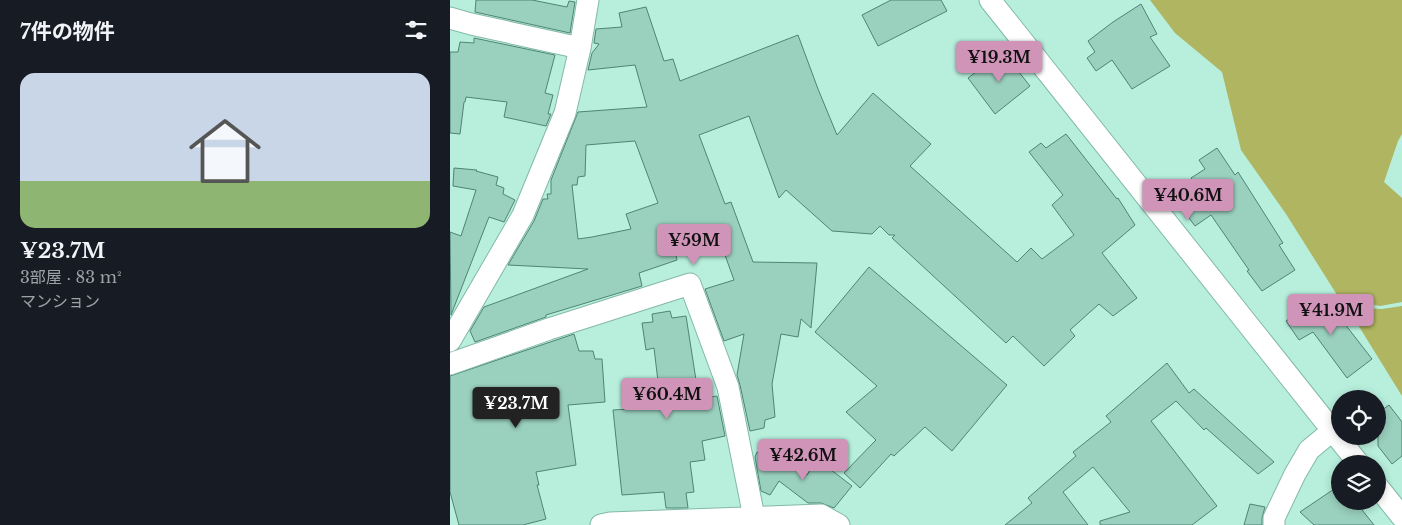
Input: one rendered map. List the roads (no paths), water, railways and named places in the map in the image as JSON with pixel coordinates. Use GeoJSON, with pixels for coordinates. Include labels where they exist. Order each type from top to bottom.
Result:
{"type":"FeatureCollection","features":[{"type":"Feature","properties":{"kind":"street"},"geometry":{"type":"LineString","coordinates":[[450,341],[522,215],[565,112],[580,48],[588,0]]}},
{"type":"Feature","properties":{"kind":"street"},"geometry":{"type":"LineString","coordinates":[[990,0],[1331,430]]}},
{"type":"Feature","properties":{"kind":"street"},"geometry":{"type":"LineString","coordinates":[[450,18],[580,48]]}},
{"type":"Feature","properties":{"kind":"street"},"geometry":{"type":"LineString","coordinates":[[450,364],[549,329],[690,284],[728,387],[754,517]]}},
{"type":"Feature","properties":{"kind":"street"},"geometry":{"type":"LineString","coordinates":[[1274,525],[1274,518],[1309,450],[1331,432]]}},
{"type":"Feature","properties":{"kind":"street"},"geometry":{"type":"LineString","coordinates":[[1343,445],[1352,455]]}},
{"type":"Feature","properties":{"kind":"street"},"geometry":{"type":"LineString","coordinates":[[1386,497],[1402,517]]}},
{"type":"Feature","properties":{"kind":"street"},"geometry":{"type":"LineString","coordinates":[[601,525],[610,523],[821,515],[839,525]]}}]}
